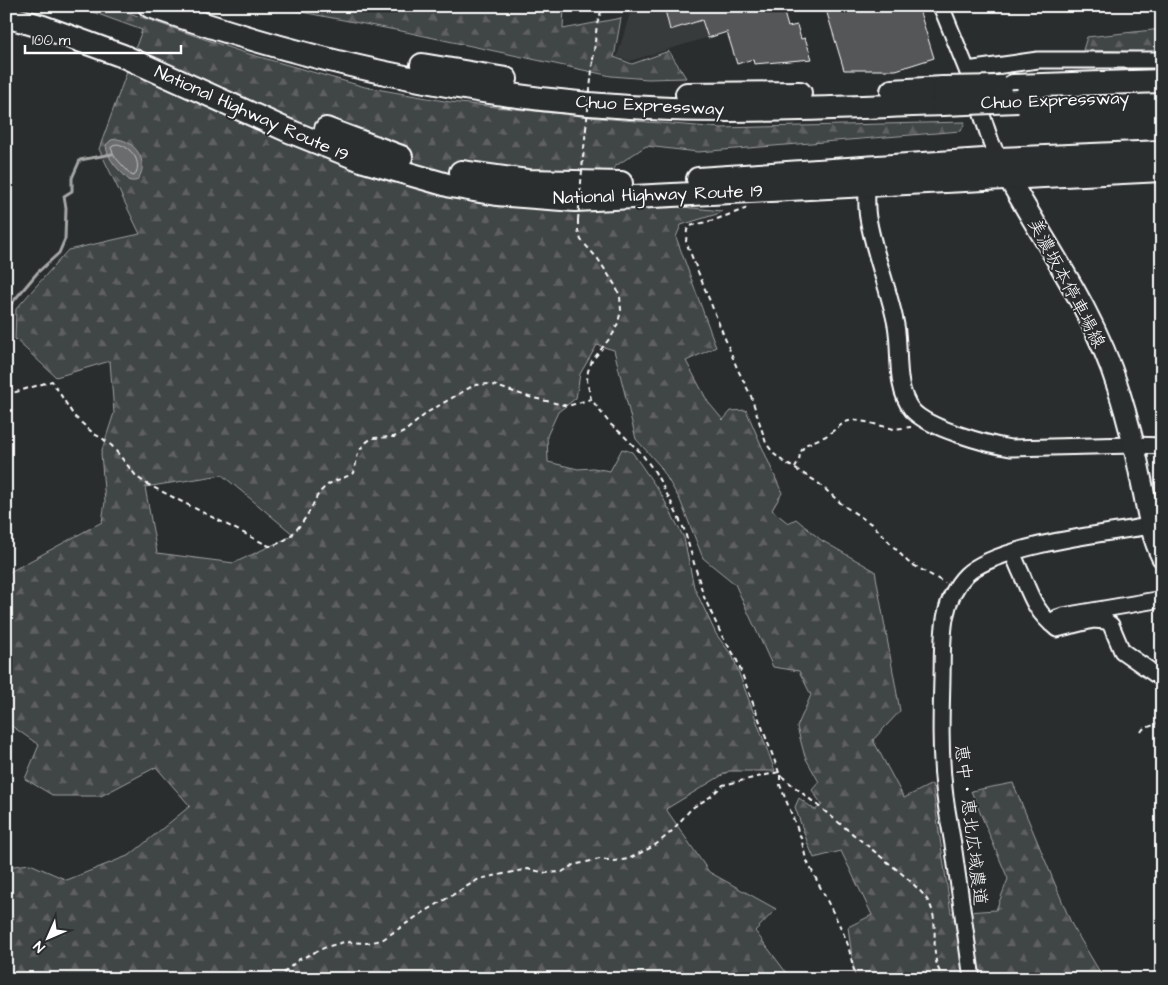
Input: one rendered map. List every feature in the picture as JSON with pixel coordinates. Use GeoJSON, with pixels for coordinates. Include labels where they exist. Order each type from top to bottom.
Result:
{"type":"FeatureCollection","features":[{"type":"Feature","properties":{"kind":"highway","name":"National Highway Route 19"},"geometry":{"type":"LineString","coordinates":[[21,6],[130,44],[280,111],[374,148],[442,169],[478,175],[527,181],[607,184],[1004,169],[1162,170]]}},
{"type":"Feature","properties":{"kind":"highway","name":"Chuo Expressway"},"geometry":{"type":"LineString","coordinates":[[150,6],[214,28],[319,58],[387,74],[465,88],[599,104],[671,109],[747,110],[943,96],[1016,94],[1162,97]]}},
{"type":"Feature","properties":{"kind":"highway","name":"Chuo Expressway"},"geometry":{"type":"LineString","coordinates":[[193,6],[320,43],[389,59],[538,84],[671,94],[849,93],[943,96]]}},
{"type":"Feature","properties":{"kind":"highway","name":"National Highway Route 19"},"geometry":{"type":"LineString","coordinates":[[6,16],[43,27],[123,56],[289,131],[364,161],[451,186],[497,194],[575,200],[744,192],[867,184],[1162,152]]}},
{"type":"Feature","properties":{"kind":"highway","name":"Chuo Expressway"},"geometry":{"type":"LineString","coordinates":[[1016,94],[1162,81]]}},
{"type":"Feature","properties":{"kind":"main road","name":"美濃坂本停車場線"},"geometry":{"type":"LineString","coordinates":[[1004,169],[1080,300],[1094,329],[1118,388],[1134,444],[1151,526],[1162,557]]}},
{"type":"Feature","properties":{"kind":"street"},"geometry":{"type":"LineString","coordinates":[[941,6],[967,70],[991,142],[1004,169]]}},
{"type":"Feature","properties":{"kind":"street"},"geometry":{"type":"LineString","coordinates":[[967,70],[1038,60],[1162,60]]}},
{"type":"Feature","properties":{"kind":"street"},"geometry":{"type":"LineString","coordinates":[[867,184],[868,217],[893,313],[901,380],[908,404],[920,417],[942,428],[997,446],[1010,448],[1134,444],[1162,446]]}},
{"type":"Feature","properties":{"kind":"street","name":"恵中・恵北広域農道"},"geometry":{"type":"LineString","coordinates":[[972,979],[944,789],[940,741],[946,613],[956,589],[967,574],[974,568],[992,559],[1052,542],[1151,526]]}},
{"type":"Feature","properties":{"kind":"street"},"geometry":{"type":"LineString","coordinates":[[1012,553],[1032,600],[1038,610],[1056,629],[1093,620],[1106,621],[1111,625],[1122,651],[1162,678]]}},
{"type":"Feature","properties":{"kind":"street"},"geometry":{"type":"LineString","coordinates":[[1051,624],[1057,618],[1063,616],[1162,599]]}},
{"type":"Feature","properties":{"kind":"path"},"geometry":{"type":"LineString","coordinates":[[603,6],[597,24],[583,158],[578,231],[581,240],[598,259],[615,285],[620,296],[621,310],[613,334],[592,361],[588,371],[587,381],[591,399],[610,424],[641,453],[655,472],[684,529],[704,597],[722,636],[736,658],[780,774],[780,785],[801,838],[806,859],[842,930],[848,945],[856,979]]}},
{"type":"Feature","properties":{"kind":"path"},"geometry":{"type":"LineString","coordinates":[[744,192],[745,209],[690,226],[687,230],[686,242],[737,368],[751,396],[766,443],[774,454],[817,482],[844,506],[873,525],[908,562],[956,589]]}},
{"type":"Feature","properties":{"kind":"path"},"geometry":{"type":"LineString","coordinates":[[6,395],[52,381],[74,416],[94,434],[112,446],[137,477],[156,489],[269,546],[283,542],[292,535],[323,488],[331,482],[354,472],[358,453],[364,444],[372,438],[394,437],[428,412],[474,385],[490,384],[529,397],[568,406],[591,399]]}},
{"type":"Feature","properties":{"kind":"path"},"geometry":{"type":"LineString","coordinates":[[795,468],[799,461],[800,453],[806,445],[826,436],[845,422],[853,420],[901,429],[910,428],[920,417]]}},
{"type":"Feature","properties":{"kind":"path"},"geometry":{"type":"LineString","coordinates":[[1141,732],[1143,729],[1162,722]]}},
{"type":"Feature","properties":{"kind":"path"},"geometry":{"type":"LineString","coordinates":[[277,979],[298,960],[326,947],[344,942],[367,943],[382,940],[479,879],[528,869],[562,872],[573,865],[600,859],[614,862],[628,859],[654,846],[670,833],[692,808],[710,797],[723,784],[780,774],[906,877],[922,893],[934,917],[936,966],[945,979]]}},
{"type":"Feature","properties":{"kind":"shaded area"},"geometry":{"type":"Polygon","coordinates":[[[632,6],[811,6],[630,61],[617,57],[632,6]]]}},
{"type":"Feature","properties":{"kind":"green space"},"geometry":{"type":"Polygon","coordinates":[[[76,6],[109,6],[242,52],[365,87],[450,102],[599,118],[721,128],[965,122],[961,131],[698,152],[646,146],[614,167],[617,207],[673,206],[722,211],[681,225],[676,237],[716,347],[686,361],[708,402],[723,420],[731,411],[746,410],[782,493],[772,510],[788,523],[796,519],[821,540],[875,571],[900,711],[873,740],[904,798],[932,784],[951,913],[996,910],[1008,879],[971,791],[1013,783],[1072,925],[1104,979],[855,979],[848,927],[872,915],[841,851],[814,858],[795,807],[799,798],[815,810],[822,805],[812,790],[819,782],[805,757],[797,727],[811,695],[799,671],[773,667],[735,584],[703,558],[680,500],[660,466],[636,439],[614,350],[597,345],[580,374],[576,398],[558,412],[547,436],[548,462],[578,469],[593,468],[610,471],[622,449],[632,452],[661,494],[684,538],[694,587],[716,634],[733,657],[775,771],[729,771],[666,809],[709,872],[776,909],[755,931],[791,979],[6,979],[6,867],[30,864],[67,880],[130,855],[190,806],[156,767],[101,796],[54,796],[25,779],[39,745],[6,722],[6,574],[102,522],[105,502],[101,453],[114,413],[110,361],[56,377],[15,339],[16,309],[68,250],[140,234],[99,149],[142,30],[76,6]],[[222,475],[145,487],[157,553],[234,563],[294,535],[222,475]]]}},
{"type":"Feature","properties":{"kind":"green space"},"geometry":{"type":"Polygon","coordinates":[[[270,6],[564,6],[563,29],[621,18],[614,57],[632,64],[669,51],[686,78],[648,79],[611,76],[406,32],[270,6]]]}},
{"type":"Feature","properties":{"kind":"green space"},"geometry":{"type":"Polygon","coordinates":[[[1162,29],[1162,52],[1083,50],[1087,37],[1162,29]]]}},
{"type":"Feature","properties":{"kind":"water"},"geometry":{"type":"Polygon","coordinates":[[[117,139],[131,144],[140,155],[142,168],[136,181],[130,181],[109,156],[106,145],[111,140],[117,139]]]}},
{"type":"Feature","properties":{"kind":"building"},"geometry":{"type":"Polygon","coordinates":[[[664,6],[782,6],[788,27],[797,25],[801,39],[805,38],[812,59],[754,64],[753,59],[737,64],[727,32],[708,38],[702,20],[670,30],[664,6]]]}},
{"type":"Feature","properties":{"kind":"building"},"geometry":{"type":"Polygon","coordinates":[[[849,6],[918,6],[934,58],[896,70],[844,70],[827,13],[849,6]]]}},
{"type":"Feature","properties":{"kind":"waterway"},"geometry":{"type":"LineString","coordinates":[[6,310],[38,272],[59,253],[65,239],[66,208],[64,196],[72,191],[72,178],[80,160],[112,154]]}}]}
